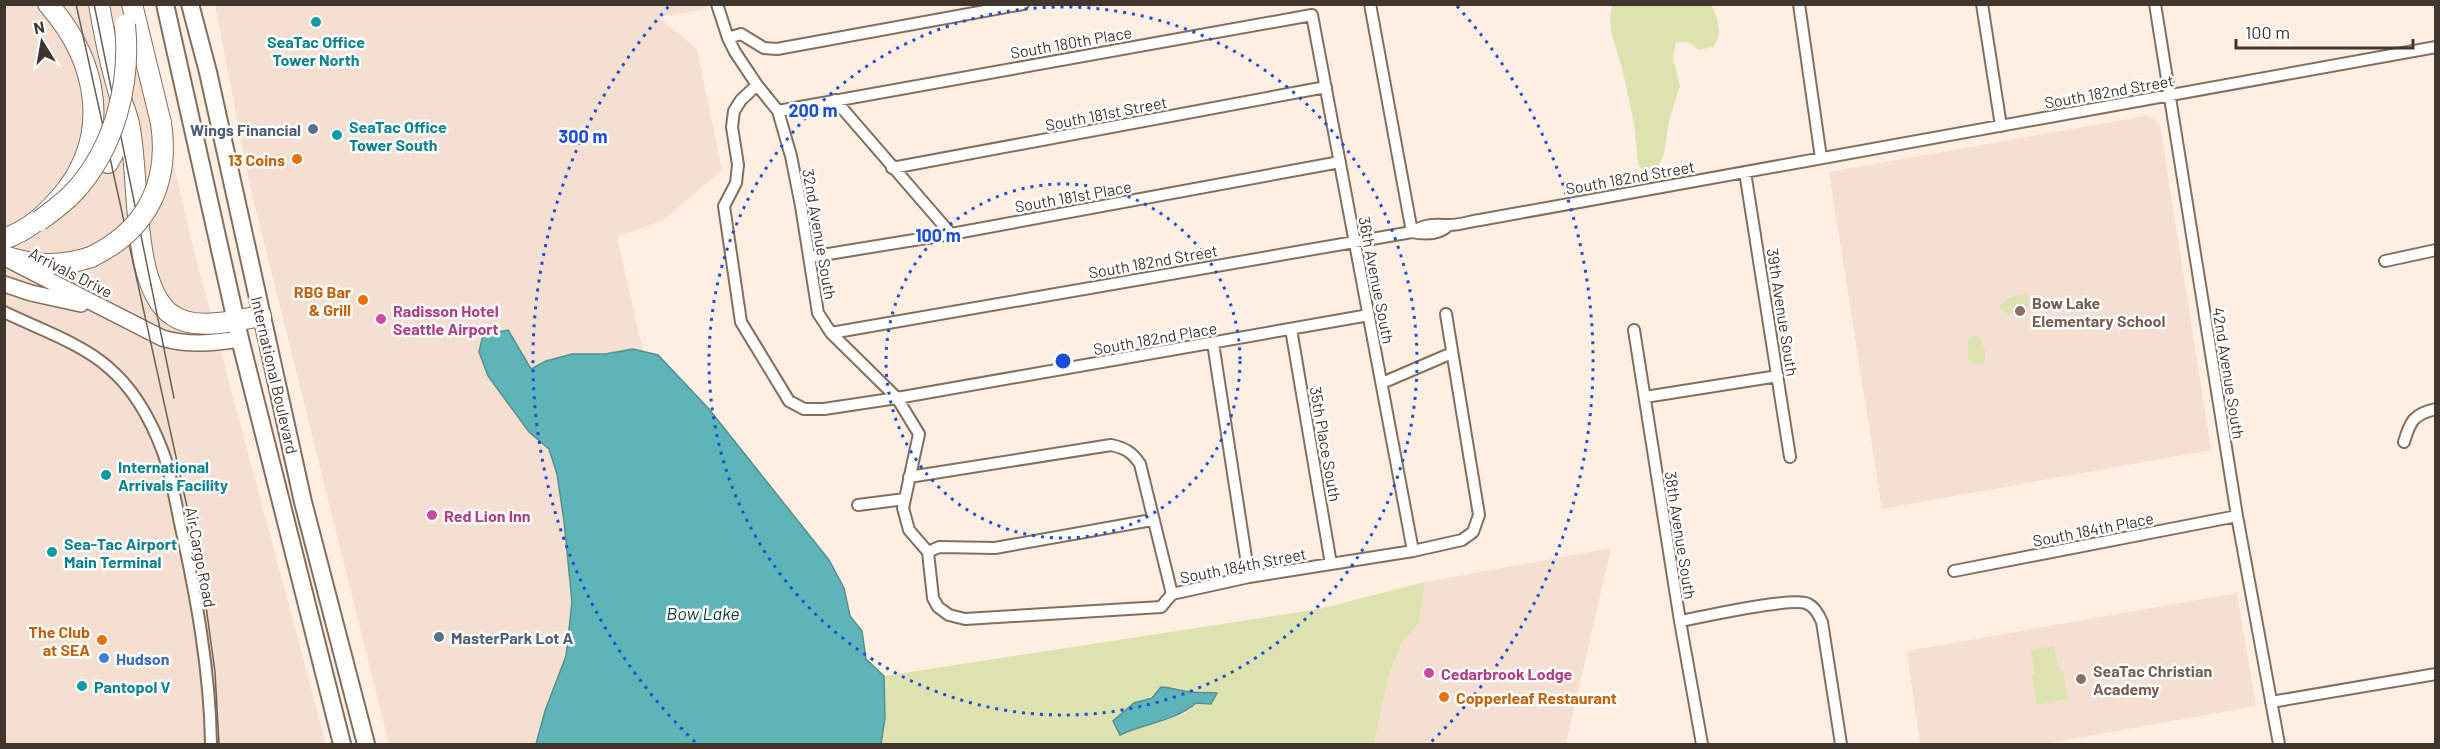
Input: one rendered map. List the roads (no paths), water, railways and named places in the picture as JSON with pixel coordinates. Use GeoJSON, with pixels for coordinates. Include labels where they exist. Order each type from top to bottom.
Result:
{"type":"FeatureCollection","features":[{"type":"Feature","properties":{"kind":"highway"},"geometry":{"type":"LineString","coordinates":[[39,221],[77,175],[87,153],[93,111],[93,93],[85,62],[68,30],[48,4]]}},
{"type":"Feature","properties":{"kind":"highway"},"geometry":{"type":"LineString","coordinates":[[99,4],[110,58],[131,136],[144,264],[159,300],[170,314],[186,322],[238,330],[263,326]]}},
{"type":"Feature","properties":{"kind":"highway"},"geometry":{"type":"LineString","coordinates":[[4,239],[39,221],[74,193],[108,138],[118,111],[125,76],[125,25],[121,4]]}},
{"type":"Feature","properties":{"kind":"highway"},"geometry":{"type":"LineString","coordinates":[[4,257],[46,265],[70,263],[92,257],[124,236],[147,209],[155,193],[162,167],[163,141],[132,4]]}},
{"type":"Feature","properties":{"kind":"highway"},"geometry":{"type":"LineString","coordinates":[[108,163],[124,130],[126,112]]}},
{"type":"Feature","properties":{"kind":"main road","name":"International Boulevard"},"geometry":{"type":"LineString","coordinates":[[165,4],[238,330],[342,744]]}},
{"type":"Feature","properties":{"kind":"main road","name":"International Boulevard"},"geometry":{"type":"LineString","coordinates":[[190,4],[208,72],[303,502],[366,744]]}},
{"type":"Feature","properties":{"kind":"main road","name":"Arrivals Drive"},"geometry":{"type":"LineString","coordinates":[[4,257],[162,338],[185,343],[207,344],[238,330]]}},
{"type":"Feature","properties":{"kind":"main road","name":"Arrivals Drive"},"geometry":{"type":"LineString","coordinates":[[4,284],[71,301],[121,318]]}},
{"type":"Feature","properties":{"kind":"street","name":"32nd Avenue South"},"geometry":{"type":"LineString","coordinates":[[717,4],[728,38],[757,85],[778,111],[791,156],[818,313],[831,333],[897,398],[919,434],[903,508],[909,530],[928,552]]}},
{"type":"Feature","properties":{"kind":"street"},"geometry":{"type":"LineString","coordinates":[[728,38],[741,34],[764,48],[777,50],[1023,4]]}},
{"type":"Feature","properties":{"kind":"street"},"geometry":{"type":"LineString","coordinates":[[1370,4],[1412,232]]}},
{"type":"Feature","properties":{"kind":"street"},"geometry":{"type":"LineString","coordinates":[[1799,4],[1821,158]]}},
{"type":"Feature","properties":{"kind":"street"},"geometry":{"type":"LineString","coordinates":[[1982,4],[2001,126]]}},
{"type":"Feature","properties":{"kind":"street","name":"42nd Avenue South"},"geometry":{"type":"LineString","coordinates":[[2155,4],[2237,516],[2279,744]]}},
{"type":"Feature","properties":{"kind":"street","name":"36th Avenue South"},"geometry":{"type":"LineString","coordinates":[[1312,15],[1413,551]]}},
{"type":"Feature","properties":{"kind":"street","name":"South 180th Place"},"geometry":{"type":"LineString","coordinates":[[778,111],[1312,15]]}},
{"type":"Feature","properties":{"kind":"street","name":"South 182nd Street"},"geometry":{"type":"LineString","coordinates":[[831,333],[1354,240],[1412,232],[1423,234],[1443,231],[1449,225],[2436,47]]}},
{"type":"Feature","properties":{"kind":"street","name":"South 182nd Place"},"geometry":{"type":"LineString","coordinates":[[757,85],[741,100],[734,111],[732,127],[738,165],[736,183],[724,207],[741,322],[789,401],[804,409],[824,410],[897,398],[1369,315]]}},
{"type":"Feature","properties":{"kind":"street","name":"South 181st Street"},"geometry":{"type":"LineString","coordinates":[[892,168],[1326,87]]}},
{"type":"Feature","properties":{"kind":"street"},"geometry":{"type":"LineString","coordinates":[[836,100],[951,234]]}},
{"type":"Feature","properties":{"kind":"street","name":"South 181st Place"},"geometry":{"type":"LineString","coordinates":[[810,257],[951,234],[1340,162]]}},
{"type":"Feature","properties":{"kind":"street","name":"39th Avenue South"},"geometry":{"type":"LineString","coordinates":[[1745,172],[1790,457]]}},
{"type":"Feature","properties":{"kind":"street"},"geometry":{"type":"LineString","coordinates":[[2385,261],[2436,250]]}},
{"type":"Feature","properties":{"kind":"street","name":"Air Cargo Road"},"geometry":{"type":"LineString","coordinates":[[4,312],[76,347],[108,366],[132,392],[151,425],[166,462],[194,588],[206,680],[211,744]]}},
{"type":"Feature","properties":{"kind":"street"},"geometry":{"type":"LineString","coordinates":[[1382,383],[1452,353],[1446,314]]}},
{"type":"Feature","properties":{"kind":"street","name":"35th Place South"},"geometry":{"type":"LineString","coordinates":[[1291,329],[1331,564]]}},
{"type":"Feature","properties":{"kind":"street","name":"38th Avenue South"},"geometry":{"type":"LineString","coordinates":[[1634,330],[1702,744]]}},
{"type":"Feature","properties":{"kind":"street"},"geometry":{"type":"LineString","coordinates":[[1213,343],[1249,577]]}},
{"type":"Feature","properties":{"kind":"street","name":"South 184th Street"},"geometry":{"type":"LineString","coordinates":[[928,552],[933,597],[938,607],[949,615],[965,619],[1161,607],[1172,594],[1249,577],[1413,551],[1462,540],[1473,532],[1479,515],[1452,353]]}},
{"type":"Feature","properties":{"kind":"street"},"geometry":{"type":"LineString","coordinates":[[1645,397],[1778,376]]}},
{"type":"Feature","properties":{"kind":"street"},"geometry":{"type":"LineString","coordinates":[[2404,442],[2409,423],[2423,411],[2436,409]]}},
{"type":"Feature","properties":{"kind":"street"},"geometry":{"type":"LineString","coordinates":[[909,477],[1111,445],[1122,447],[1132,453],[1140,464],[1172,594]]}},
{"type":"Feature","properties":{"kind":"street"},"geometry":{"type":"LineString","coordinates":[[858,505],[905,499]]}},
{"type":"Feature","properties":{"kind":"street","name":"South 184th Place"},"geometry":{"type":"LineString","coordinates":[[1954,571],[2237,516]]}},
{"type":"Feature","properties":{"kind":"street"},"geometry":{"type":"LineString","coordinates":[[928,552],[939,547],[995,548],[1152,519]]}},
{"type":"Feature","properties":{"kind":"street"},"geometry":{"type":"LineString","coordinates":[[1680,621],[1790,602],[1809,604],[1817,612],[1822,622],[1841,744]]}},
{"type":"Feature","properties":{"kind":"street"},"geometry":{"type":"LineString","coordinates":[[2271,702],[2436,674]]}},
{"type":"Feature","properties":{"kind":"water","name":"Bow Lake"},"geometry":{"type":"Polygon","coordinates":[[[508,330],[531,369],[546,361],[572,354],[605,354],[633,349],[658,355],[709,409],[829,560],[844,588],[850,616],[862,631],[866,659],[884,676],[885,718],[881,744],[536,744],[545,711],[566,656],[572,602],[557,474],[549,449],[529,432],[488,376],[479,352],[483,335],[508,330]]]}},
{"type":"Feature","properties":{"kind":"water"},"geometry":{"type":"Polygon","coordinates":[[[1161,687],[1188,692],[1217,693],[1211,704],[1196,703],[1170,718],[1120,735],[1113,721],[1134,703],[1152,698],[1161,687]]]}},
{"type":"Feature","properties":{"kind":"tram line"},"geometry":{"type":"LineString","coordinates":[[76,4],[201,570],[215,672],[219,744]]}},
{"type":"Feature","properties":{"kind":"tram line"},"geometry":{"type":"LineString","coordinates":[[94,4],[174,398]]}},
{"type":"Feature","properties":{"kind":"place","name":"SeaTac Office Tower North"},"geometry":{"type":"Point","coordinates":[316,22]}},
{"type":"Feature","properties":{"kind":"place","name":"Wings Financial"},"geometry":{"type":"Point","coordinates":[313,129]}},
{"type":"Feature","properties":{"kind":"place","name":"SeaTac Office Tower South"},"geometry":{"type":"Point","coordinates":[337,135]}},
{"type":"Feature","properties":{"kind":"place","name":"13 Coins"},"geometry":{"type":"Point","coordinates":[297,159]}},
{"type":"Feature","properties":{"kind":"place","name":"RBG Bar & Grill"},"geometry":{"type":"Point","coordinates":[363,300]}},
{"type":"Feature","properties":{"kind":"place","name":"Bow Lake Elementary School"},"geometry":{"type":"Point","coordinates":[2020,311]}},
{"type":"Feature","properties":{"kind":"place","name":"Radisson Hotel Seattle Airport"},"geometry":{"type":"Point","coordinates":[381,319]}},
{"type":"Feature","properties":{"kind":"place","name":"International Arrivals Facility"},"geometry":{"type":"Point","coordinates":[106,475]}},
{"type":"Feature","properties":{"kind":"place","name":"Red Lion Inn"},"geometry":{"type":"Point","coordinates":[432,515]}},
{"type":"Feature","properties":{"kind":"place","name":"Sea-Tac Airport Main Terminal"},"geometry":{"type":"Point","coordinates":[52,552]}},
{"type":"Feature","properties":{"kind":"place","name":"MasterPark Lot A"},"geometry":{"type":"Point","coordinates":[439,637]}},
{"type":"Feature","properties":{"kind":"place","name":"The Club at SEA"},"geometry":{"type":"Point","coordinates":[102,640]}},
{"type":"Feature","properties":{"kind":"place","name":"Hudson"},"geometry":{"type":"Point","coordinates":[104,658]}},
{"type":"Feature","properties":{"kind":"place","name":"Cedarbrook Lodge"},"geometry":{"type":"Point","coordinates":[1429,673]}},
{"type":"Feature","properties":{"kind":"place","name":"SeaTac Christian Academy"},"geometry":{"type":"Point","coordinates":[2081,679]}},
{"type":"Feature","properties":{"kind":"place","name":"Pantopol V"},"geometry":{"type":"Point","coordinates":[82,686]}},
{"type":"Feature","properties":{"kind":"place","name":"Copperleaf Restaurant"},"geometry":{"type":"Point","coordinates":[1444,697]}}]}
